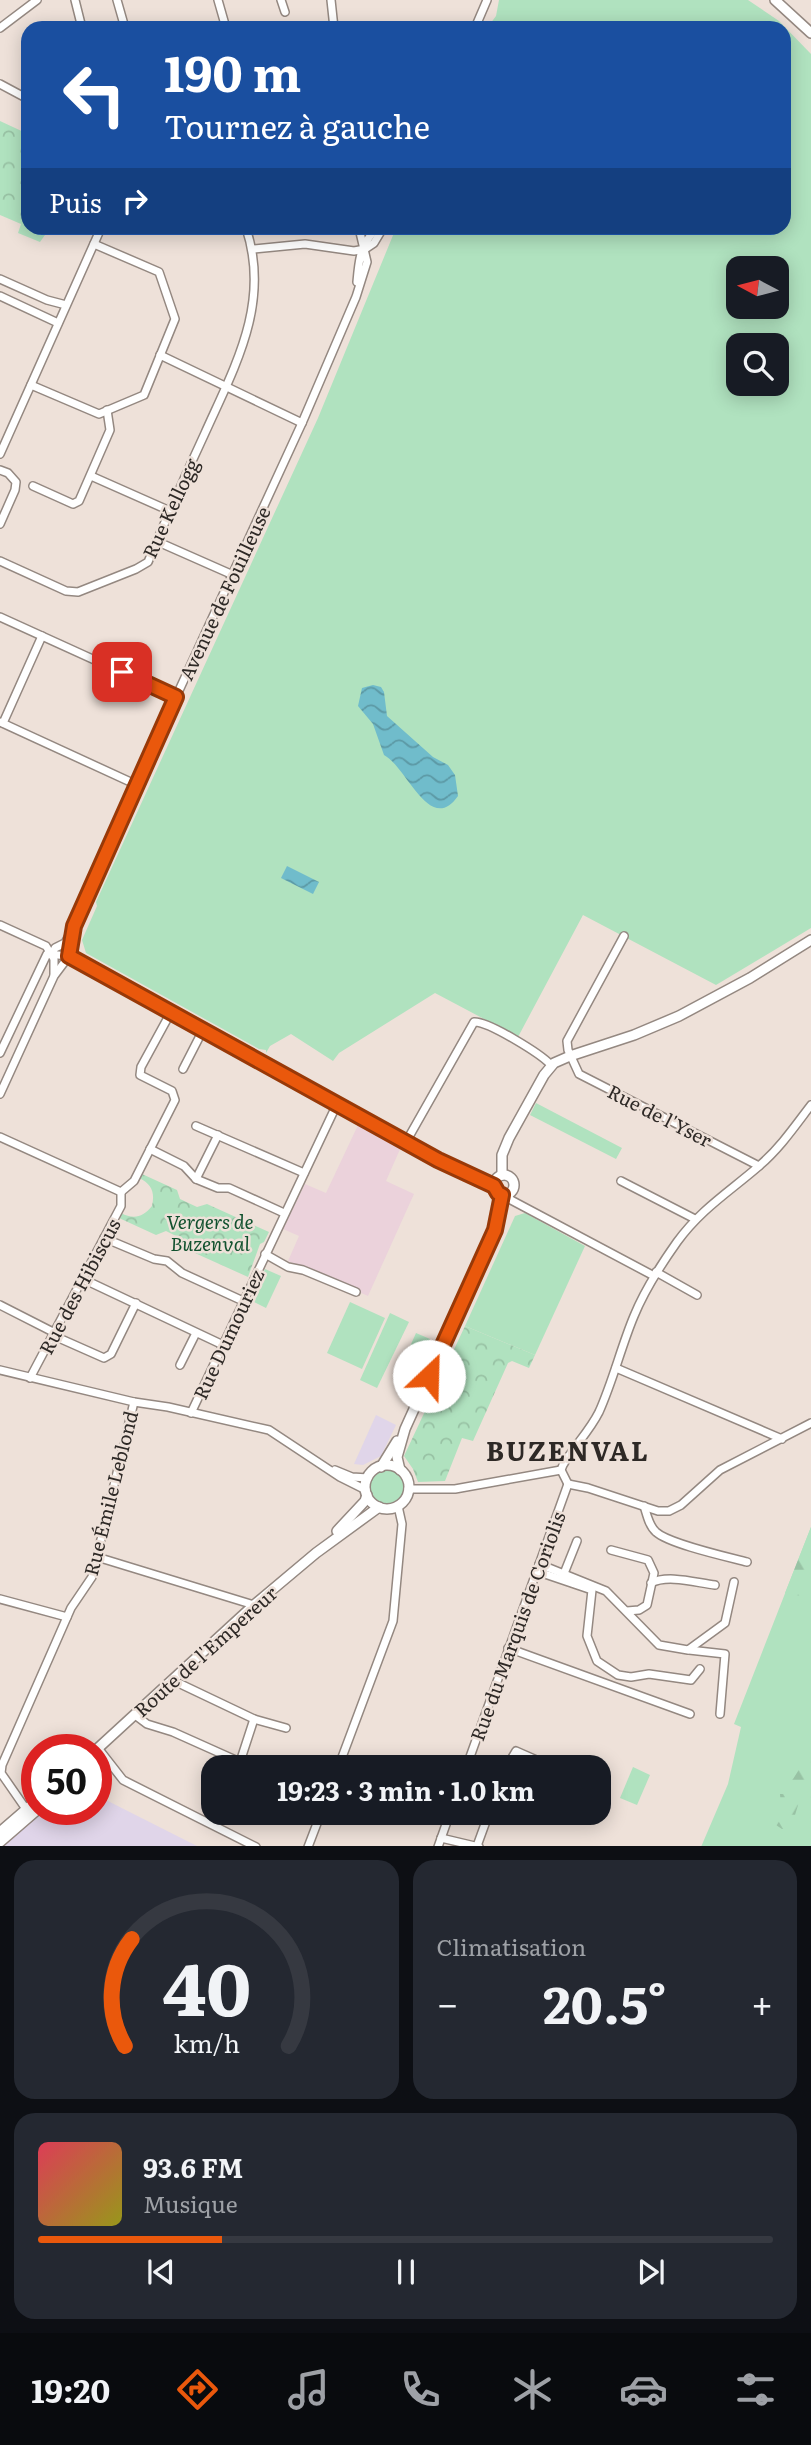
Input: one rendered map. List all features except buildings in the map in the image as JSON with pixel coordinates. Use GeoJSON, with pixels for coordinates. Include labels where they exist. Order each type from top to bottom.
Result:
{"type":"FeatureCollection","features":[{"type":"Feature","properties":{"kind":"main road"},"geometry":{"type":"LineString","coordinates":[[780,1],[811,33]]}},
{"type":"Feature","properties":{"kind":"main road"},"geometry":{"type":"LineString","coordinates":[[502,1175],[505,1146],[551,1065],[679,1016],[750,978],[811,940]]}},
{"type":"Feature","properties":{"kind":"main road"},"geometry":{"type":"LineString","coordinates":[[382,1467],[405,1429],[493,1235],[504,1195],[512,1190],[513,1183],[509,1177],[502,1175],[496,1179],[494,1186],[498,1193],[504,1195]]}},
{"type":"Feature","properties":{"kind":"main road"},"geometry":{"type":"LineString","coordinates":[[400,1470],[390,1466],[382,1467],[373,1471],[368,1478],[366,1492],[379,1507],[389,1509],[398,1506],[406,1498],[407,1479],[400,1470],[397,1457],[405,1429]]}},
{"type":"Feature","properties":{"kind":"main road","name":"Route de l'Empereur"},"geometry":{"type":"LineString","coordinates":[[316,1553],[359,1508],[366,1492]]}},
{"type":"Feature","properties":{"kind":"main road","name":"Route de l'Empereur"},"geometry":{"type":"LineString","coordinates":[[112,1736],[254,1605],[316,1553],[379,1507]]}},
{"type":"Feature","properties":{"kind":"main road"},"geometry":{"type":"LineString","coordinates":[[1,1837],[21,1820]]}},
{"type":"Feature","properties":{"kind":"street"},"geometry":{"type":"LineString","coordinates":[[0,28],[37,0]]}},
{"type":"Feature","properties":{"kind":"street"},"geometry":{"type":"LineString","coordinates":[[75,0],[80,21]]}},
{"type":"Feature","properties":{"kind":"street"},"geometry":{"type":"LineString","coordinates":[[117,0],[123,21]]}},
{"type":"Feature","properties":{"kind":"street"},"geometry":{"type":"LineString","coordinates":[[218,0],[224,21]]}},
{"type":"Feature","properties":{"kind":"street"},"geometry":{"type":"LineString","coordinates":[[281,0],[285,12]]}},
{"type":"Feature","properties":{"kind":"street"},"geometry":{"type":"LineString","coordinates":[[331,0],[333,21]]}},
{"type":"Feature","properties":{"kind":"street"},"geometry":{"type":"LineString","coordinates":[[478,21],[487,0]]}},
{"type":"Feature","properties":{"kind":"street"},"geometry":{"type":"LineString","coordinates":[[0,84],[21,95]]}},
{"type":"Feature","properties":{"kind":"street"},"geometry":{"type":"LineString","coordinates":[[0,454],[98,235]]}},
{"type":"Feature","properties":{"kind":"street","name":"Rue Kellogg"},"geometry":{"type":"LineString","coordinates":[[0,561],[66,591],[78,592],[148,562],[247,334],[252,313],[254,282],[253,248],[248,235]]}},
{"type":"Feature","properties":{"kind":"street","name":"Avenue de Fouilleuse"},"geometry":{"type":"LineString","coordinates":[[54,976],[52,954],[55,948],[65,943],[74,926],[303,423],[356,297],[367,262],[361,235]]}},
{"type":"Feature","properties":{"kind":"street"},"geometry":{"type":"LineString","coordinates":[[365,249],[370,235]]}},
{"type":"Feature","properties":{"kind":"street"},"geometry":{"type":"LineString","coordinates":[[253,248],[304,244],[354,251],[365,249],[374,243],[379,235]]}},
{"type":"Feature","properties":{"kind":"street"},"geometry":{"type":"LineString","coordinates":[[31,385],[99,414],[144,395],[175,319],[159,272],[94,244]]}},
{"type":"Feature","properties":{"kind":"street"},"geometry":{"type":"LineString","coordinates":[[0,279],[47,300],[66,305]]}},
{"type":"Feature","properties":{"kind":"street"},"geometry":{"type":"LineString","coordinates":[[0,296],[58,323]]}},
{"type":"Feature","properties":{"kind":"street"},"geometry":{"type":"LineString","coordinates":[[160,355],[303,423]]}},
{"type":"Feature","properties":{"kind":"street"},"geometry":{"type":"LineString","coordinates":[[0,470],[16,482],[31,485],[72,504],[79,501],[110,430],[107,410]]}},
{"type":"Feature","properties":{"kind":"street"},"geometry":{"type":"LineString","coordinates":[[91,476],[170,511]]}},
{"type":"Feature","properties":{"kind":"street"},"geometry":{"type":"LineString","coordinates":[[0,524],[16,482]]}},
{"type":"Feature","properties":{"kind":"street"},"geometry":{"type":"LineString","coordinates":[[156,541],[233,575]]}},
{"type":"Feature","properties":{"kind":"street"},"geometry":{"type":"LineString","coordinates":[[0,617],[176,697]]}},
{"type":"Feature","properties":{"kind":"street"},"geometry":{"type":"LineString","coordinates":[[42,636],[1,723],[137,785]]}},
{"type":"Feature","properties":{"kind":"street"},"geometry":{"type":"LineString","coordinates":[[0,925],[44,945],[52,954],[69,956],[406,1142],[494,1186]]}},
{"type":"Feature","properties":{"kind":"street","name":"Avenue de Fouilleuse"},"geometry":{"type":"LineString","coordinates":[[0,1094],[54,976],[69,956],[74,926]]}},
{"type":"Feature","properties":{"kind":"street"},"geometry":{"type":"LineString","coordinates":[[570,1056],[567,1041],[624,936]]}},
{"type":"Feature","properties":{"kind":"street"},"geometry":{"type":"LineString","coordinates":[[65,943],[69,956]]}},
{"type":"Feature","properties":{"kind":"street","name":"Avenue de Fouilleuse"},"geometry":{"type":"LineString","coordinates":[[0,1054],[47,954],[52,954]]}},
{"type":"Feature","properties":{"kind":"street"},"geometry":{"type":"LineString","coordinates":[[0,1137],[121,1192],[134,1181],[175,1100],[172,1091],[140,1075],[141,1067],[171,1012]]}},
{"type":"Feature","properties":{"kind":"street"},"geometry":{"type":"LineString","coordinates":[[406,1142],[474,1022],[482,1022],[509,1035],[541,1055],[551,1065]]}},
{"type":"Feature","properties":{"kind":"street"},"geometry":{"type":"LineString","coordinates":[[183,1069],[203,1030]]}},
{"type":"Feature","properties":{"kind":"street","name":"Rue de l'Yser"},"geometry":{"type":"LineString","coordinates":[[570,1056],[579,1074],[760,1166]]}},
{"type":"Feature","properties":{"kind":"street","name":"Rue Dumouriez"},"geometry":{"type":"LineString","coordinates":[[191,1413],[337,1104]]}},
{"type":"Feature","properties":{"kind":"street"},"geometry":{"type":"LineString","coordinates":[[561,1470],[588,1433],[604,1400],[633,1318],[655,1274],[695,1219],[733,1185],[760,1166],[808,1114],[811,1104]]}},
{"type":"Feature","properties":{"kind":"street"},"geometry":{"type":"LineString","coordinates":[[196,1126],[304,1173]]}},
{"type":"Feature","properties":{"kind":"street"},"geometry":{"type":"LineString","coordinates":[[196,1179],[218,1135]]}},
{"type":"Feature","properties":{"kind":"street"},"geometry":{"type":"LineString","coordinates":[[150,1149],[184,1166],[196,1179],[218,1188],[229,1188],[284,1213]]}},
{"type":"Feature","properties":{"kind":"street"},"geometry":{"type":"LineString","coordinates":[[621,1181],[695,1219]]}},
{"type":"Feature","properties":{"kind":"street","name":"Rue des Hibiscus"},"geometry":{"type":"LineString","coordinates":[[30,1378],[121,1206],[121,1192]]}},
{"type":"Feature","properties":{"kind":"street"},"geometry":{"type":"LineString","coordinates":[[504,1195],[612,1253],[697,1294]]}},
{"type":"Feature","properties":{"kind":"street"},"geometry":{"type":"LineString","coordinates":[[104,1238],[154,1259],[166,1261],[191,1278],[243,1301]]}},
{"type":"Feature","properties":{"kind":"street"},"geometry":{"type":"LineString","coordinates":[[265,1254],[288,1267],[303,1270],[356,1292]]}},
{"type":"Feature","properties":{"kind":"street"},"geometry":{"type":"LineString","coordinates":[[83,1279],[223,1345]]}},
{"type":"Feature","properties":{"kind":"street"},"geometry":{"type":"LineString","coordinates":[[0,1305],[104,1358],[111,1354],[136,1303]]}},
{"type":"Feature","properties":{"kind":"street"},"geometry":{"type":"LineString","coordinates":[[180,1366],[195,1333]]}},
{"type":"Feature","properties":{"kind":"street"},"geometry":{"type":"LineString","coordinates":[[616,1368],[782,1439]]}},
{"type":"Feature","properties":{"kind":"street"},"geometry":{"type":"LineString","coordinates":[[0,1370],[269,1430],[366,1492]]}},
{"type":"Feature","properties":{"kind":"street","name":"Rue Émile Leblond"},"geometry":{"type":"LineString","coordinates":[[21,1799],[4,1779],[1,1773],[2,1765],[68,1617],[92,1577],[134,1402]]}},
{"type":"Feature","properties":{"kind":"street"},"geometry":{"type":"LineString","coordinates":[[561,1470],[568,1484],[669,1511],[681,1505],[720,1470],[811,1423]]}},
{"type":"Feature","properties":{"kind":"street"},"geometry":{"type":"LineString","coordinates":[[331,1469],[352,1477],[368,1478]]}},
{"type":"Feature","properties":{"kind":"street"},"geometry":{"type":"LineString","coordinates":[[408,1489],[455,1489],[561,1470]]}},
{"type":"Feature","properties":{"kind":"street","name":"Rue du Marquis de Coriolis"},"geometry":{"type":"LineString","coordinates":[[471,1755],[568,1484]]}},
{"type":"Feature","properties":{"kind":"street"},"geometry":{"type":"LineString","coordinates":[[343,1755],[393,1621],[402,1524],[398,1506]]}},
{"type":"Feature","properties":{"kind":"street"},"geometry":{"type":"LineString","coordinates":[[645,1506],[648,1520],[656,1532],[688,1546],[747,1562]]}},
{"type":"Feature","properties":{"kind":"street"},"geometry":{"type":"LineString","coordinates":[[563,1577],[577,1541]]}},
{"type":"Feature","properties":{"kind":"street"},"geometry":{"type":"LineString","coordinates":[[611,1550],[648,1560],[654,1573],[647,1605],[639,1610],[626,1611]]}},
{"type":"Feature","properties":{"kind":"street"},"geometry":{"type":"LineString","coordinates":[[97,1557],[254,1605]]}},
{"type":"Feature","properties":{"kind":"street"},"geometry":{"type":"LineString","coordinates":[[537,1567],[606,1591],[659,1645],[725,1654],[720,1714]]}},
{"type":"Feature","properties":{"kind":"street"},"geometry":{"type":"LineString","coordinates":[[651,1583],[667,1579],[715,1586]]}},
{"type":"Feature","properties":{"kind":"street"},"geometry":{"type":"LineString","coordinates":[[688,1650],[725,1623],[734,1582]]}},
{"type":"Feature","properties":{"kind":"street"},"geometry":{"type":"LineString","coordinates":[[593,1588],[587,1636],[597,1661],[618,1675],[632,1677],[649,1674],[691,1680],[700,1669]]}},
{"type":"Feature","properties":{"kind":"street"},"geometry":{"type":"LineString","coordinates":[[0,1599],[68,1617]]}},
{"type":"Feature","properties":{"kind":"street"},"geometry":{"type":"LineString","coordinates":[[508,1648],[690,1714]]}},
{"type":"Feature","properties":{"kind":"street"},"geometry":{"type":"LineString","coordinates":[[172,1679],[254,1719],[285,1728]]}},
{"type":"Feature","properties":{"kind":"street"},"geometry":{"type":"LineString","coordinates":[[135,1715],[147,1724],[173,1732],[221,1755]]}},
{"type":"Feature","properties":{"kind":"street"},"geometry":{"type":"LineString","coordinates":[[245,1755],[254,1719]]}},
{"type":"Feature","properties":{"kind":"street"},"geometry":{"type":"LineString","coordinates":[[112,1767],[123,1780],[256,1846]]}},
{"type":"Feature","properties":{"kind":"street"},"geometry":{"type":"LineString","coordinates":[[308,1846],[316,1825]]}},
{"type":"Feature","properties":{"kind":"street"},"geometry":{"type":"LineString","coordinates":[[446,1825],[440,1842],[478,1846],[485,1825]]}},
{"type":"Feature","properties":{"kind":"shaded area"},"geometry":{"type":"Polygon","coordinates":[[[359,1123],[401,1147],[386,1181],[414,1194],[368,1296],[288,1261],[299,1236],[283,1229],[305,1184],[326,1193],[359,1123]]]}},
{"type":"Feature","properties":{"kind":"shaded area"},"geometry":{"type":"Polygon","coordinates":[[[376,1415],[396,1425],[381,1456],[363,1465],[354,1464],[376,1415]]]}},
{"type":"Feature","properties":{"kind":"shaded area"},"geometry":{"type":"Polygon","coordinates":[[[112,1803],[197,1846],[2,1846],[26,1825],[112,1825],[112,1803]]]}},
{"type":"Feature","properties":{"kind":"green space"},"geometry":{"type":"Polygon","coordinates":[[[499,0],[748,0],[779,21],[492,21],[499,0]]]}},
{"type":"Feature","properties":{"kind":"green space"},"geometry":{"type":"Polygon","coordinates":[[[791,33],[811,54],[811,928],[716,985],[583,915],[518,1037],[435,993],[339,1053],[333,1061],[291,1034],[270,1046],[266,1053],[266,1050],[259,1049],[86,953],[82,940],[97,906],[96,902],[318,418],[393,235],[791,235],[791,33]]]}},
{"type":"Feature","properties":{"kind":"green space"},"geometry":{"type":"Polygon","coordinates":[[[0,121],[21,131],[21,224],[0,215],[0,121]]]}},
{"type":"Feature","properties":{"kind":"green space"},"geometry":{"type":"Polygon","coordinates":[[[23,235],[45,235],[40,242],[23,235]]]}},
{"type":"Feature","properties":{"kind":"green space"},"geometry":{"type":"Polygon","coordinates":[[[536,1103],[622,1148],[616,1159],[530,1115],[536,1103]]]}},
{"type":"Feature","properties":{"kind":"green space","name":"Vergers de Buzenval"},"geometry":{"type":"Polygon","coordinates":[[[142,1174],[177,1190],[180,1199],[197,1207],[207,1204],[269,1232],[260,1244],[248,1277],[186,1249],[184,1240],[166,1231],[156,1235],[119,1218],[121,1213],[138,1216],[152,1206],[152,1189],[139,1178],[142,1174]]]}},
{"type":"Feature","properties":{"kind":"green space"},"geometry":{"type":"Polygon","coordinates":[[[525,1213],[585,1246],[535,1355],[465,1326],[515,1216],[525,1213]]]}},
{"type":"Feature","properties":{"kind":"green space"},"geometry":{"type":"Polygon","coordinates":[[[265,1269],[281,1276],[266,1308],[250,1300],[265,1269]]]}},
{"type":"Feature","properties":{"kind":"green space"},"geometry":{"type":"Polygon","coordinates":[[[350,1302],[385,1318],[362,1369],[327,1353],[350,1302]]]}},
{"type":"Feature","properties":{"kind":"green space"},"geometry":{"type":"Polygon","coordinates":[[[390,1313],[409,1322],[377,1388],[360,1380],[390,1313]]]}},
{"type":"Feature","properties":{"kind":"green space"},"geometry":{"type":"Polygon","coordinates":[[[465,1326],[535,1355],[529,1368],[512,1361],[508,1363],[473,1441],[462,1438],[445,1481],[418,1482],[404,1456],[465,1326]]]}},
{"type":"Feature","properties":{"kind":"green space"},"geometry":{"type":"Polygon","coordinates":[[[416,1333],[430,1339],[413,1376],[396,1378],[416,1333]]]}},
{"type":"Feature","properties":{"kind":"green space"},"geometry":{"type":"Polygon","coordinates":[[[387,1469],[400,1474],[405,1487],[400,1500],[387,1505],[374,1500],[369,1487],[374,1474],[387,1469]]]}},
{"type":"Feature","properties":{"kind":"green space"},"geometry":{"type":"Polygon","coordinates":[[[811,1527],[811,1846],[701,1846],[728,1784],[741,1727],[734,1724],[811,1527]]]}},
{"type":"Feature","properties":{"kind":"green space"},"geometry":{"type":"Polygon","coordinates":[[[811,1527],[810,1589],[808,1594],[801,1596],[785,1593],[811,1527]]]}},
{"type":"Feature","properties":{"kind":"green space"},"geometry":{"type":"Polygon","coordinates":[[[811,1751],[811,1804],[799,1802],[792,1817],[791,1828],[782,1829],[773,1823],[771,1813],[781,1808],[780,1794],[785,1794],[784,1787],[800,1768],[797,1760],[811,1751]]]}},
{"type":"Feature","properties":{"kind":"green space"},"geometry":{"type":"Polygon","coordinates":[[[633,1767],[650,1775],[637,1805],[620,1798],[633,1767]]]}},
{"type":"Feature","properties":{"kind":"water"},"geometry":{"type":"Polygon","coordinates":[[[373,685],[381,687],[384,692],[387,716],[433,757],[448,765],[455,775],[458,796],[448,806],[438,808],[428,804],[384,755],[373,724],[358,706],[362,688],[373,685]]]}},
{"type":"Feature","properties":{"kind":"water"},"geometry":{"type":"Polygon","coordinates":[[[287,866],[319,882],[313,894],[281,878],[287,866]]]}},
{"type":"Feature","properties":{"kind":"district","name":"BUZENVAL"},"geometry":{"type":"Point","coordinates":[568,1449]}},
{"type":"Feature","properties":{"kind":"route"},"geometry":{"type":"LineString","coordinates":[[122,672],[176,697],[74,926],[69,956],[438,1160],[494,1186],[502,1195],[495,1230],[429,1376]]}}]}
